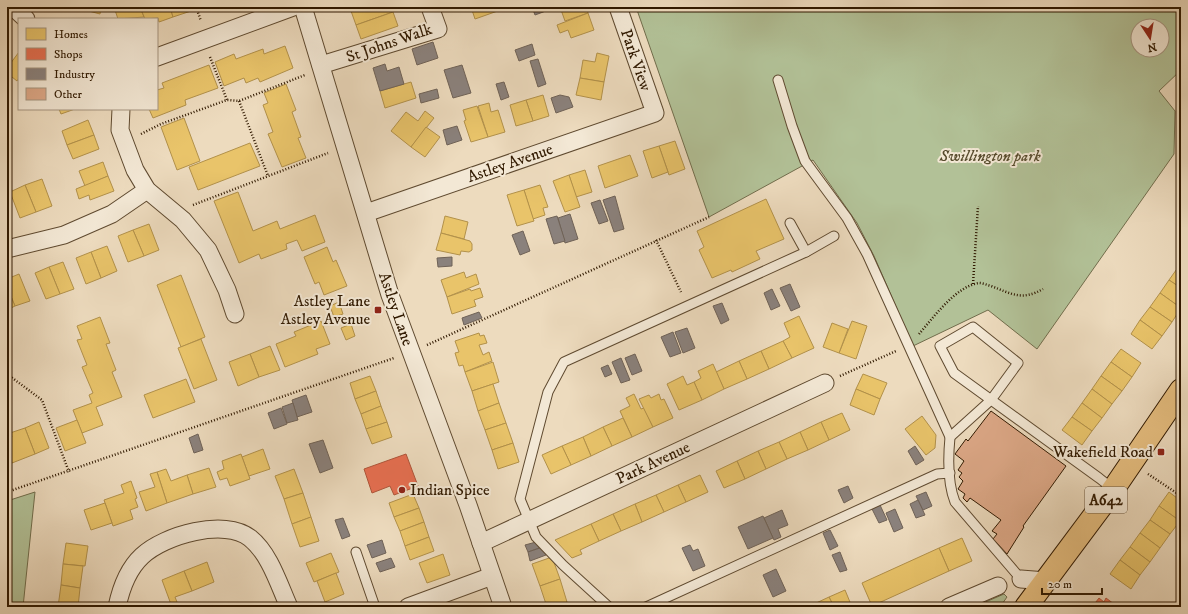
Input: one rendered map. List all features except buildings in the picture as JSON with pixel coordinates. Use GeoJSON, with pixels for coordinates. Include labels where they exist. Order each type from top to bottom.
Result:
{"type":"FeatureCollection","features":[{"type":"Feature","properties":{"kind":"main road","name":"A642"},"geometry":{"type":"LineString","coordinates":[[1026,607],[1113,489],[1181,390]]}},
{"type":"Feature","properties":{"kind":"street"},"geometry":{"type":"LineString","coordinates":[[13,7],[25,18]]}},
{"type":"Feature","properties":{"kind":"street"},"geometry":{"type":"LineString","coordinates":[[158,57],[293,7]]}},
{"type":"Feature","properties":{"kind":"street","name":"Astley Lane"},"geometry":{"type":"LineString","coordinates":[[303,7],[390,295],[503,607]]}},
{"type":"Feature","properties":{"kind":"street","name":"St Johns Walk"},"geometry":{"type":"LineString","coordinates":[[321,67],[438,28],[430,7]]}},
{"type":"Feature","properties":{"kind":"street","name":"Park View"},"geometry":{"type":"LineString","coordinates":[[618,7],[655,113]]}},
{"type":"Feature","properties":{"kind":"street"},"geometry":{"type":"LineString","coordinates":[[121,110],[120,130],[135,170],[147,190],[174,213],[208,250],[227,290],[235,314]]}},
{"type":"Feature","properties":{"kind":"street","name":"Astley Avenue"},"geometry":{"type":"LineString","coordinates":[[366,213],[655,113]]}},
{"type":"Feature","properties":{"kind":"street"},"geometry":{"type":"LineString","coordinates":[[7,250],[64,235],[112,214],[147,190]]}},
{"type":"Feature","properties":{"kind":"street","name":"Park Avenue"},"geometry":{"type":"LineString","coordinates":[[481,543],[825,383]]}},
{"type":"Feature","properties":{"kind":"street"},"geometry":{"type":"LineString","coordinates":[[117,607],[123,583],[129,573],[147,552],[156,545],[184,535],[223,528],[236,531],[249,537],[260,547],[289,607]]}},
{"type":"Feature","properties":{"kind":"street"},"geometry":{"type":"LineString","coordinates":[[408,607],[492,576]]}},
{"type":"Feature","properties":{"kind":"street"},"geometry":{"type":"LineString","coordinates":[[1021,579],[1046,581]]}},
{"type":"Feature","properties":{"kind":"street"},"geometry":{"type":"LineString","coordinates":[[949,607],[998,586]]}},
{"type":"Feature","properties":{"kind":"lane"},"geometry":{"type":"LineString","coordinates":[[778,80],[792,126],[805,161],[849,222],[867,254],[950,437],[948,457],[952,494],[955,502],[1021,579]]}},
{"type":"Feature","properties":{"kind":"lane"},"geometry":{"type":"LineString","coordinates":[[790,223],[806,252]]}},
{"type":"Feature","properties":{"kind":"lane"},"geometry":{"type":"LineString","coordinates":[[609,607],[563,565],[536,536],[520,499],[548,392],[564,362],[806,252],[834,236]]}},
{"type":"Feature","properties":{"kind":"lane"},"geometry":{"type":"LineString","coordinates":[[950,437],[992,400],[1018,363],[973,326],[940,346],[954,372],[992,400],[1113,489]]}},
{"type":"Feature","properties":{"kind":"lane"},"geometry":{"type":"LineString","coordinates":[[646,607],[937,474],[950,473]]}},
{"type":"Feature","properties":{"kind":"lane"},"geometry":{"type":"LineString","coordinates":[[356,552],[375,607]]}},
{"type":"Feature","properties":{"kind":"path"},"geometry":{"type":"LineString","coordinates":[[204,40],[227,100]]}},
{"type":"Feature","properties":{"kind":"path"},"geometry":{"type":"LineString","coordinates":[[125,143],[161,124],[227,100],[239,101],[321,67]]}},
{"type":"Feature","properties":{"kind":"path"},"geometry":{"type":"LineString","coordinates":[[239,101],[268,176]]}},
{"type":"Feature","properties":{"kind":"path"},"geometry":{"type":"LineString","coordinates":[[174,213],[345,146]]}},
{"type":"Feature","properties":{"kind":"path"},"geometry":{"type":"LineString","coordinates":[[973,284],[978,206]]}},
{"type":"Feature","properties":{"kind":"path"},"geometry":{"type":"LineString","coordinates":[[7,492],[69,472],[411,352],[709,217]]}},
{"type":"Feature","properties":{"kind":"path"},"geometry":{"type":"LineString","coordinates":[[656,240],[688,306]]}},
{"type":"Feature","properties":{"kind":"path"},"geometry":{"type":"LineString","coordinates":[[825,383],[908,346],[953,296],[973,284],[981,282],[1016,296],[1031,296],[1044,289]]}},
{"type":"Feature","properties":{"kind":"path"},"geometry":{"type":"LineString","coordinates":[[7,374],[42,400],[69,472]]}},
{"type":"Feature","properties":{"kind":"path"},"geometry":{"type":"LineString","coordinates":[[1131,463],[1181,496]]}},
{"type":"Feature","properties":{"kind":"green space","name":"Swillington park"},"geometry":{"type":"Polygon","coordinates":[[[636,7],[1181,7],[1181,70],[1159,91],[1175,111],[1174,154],[1037,349],[988,310],[913,346],[874,256],[857,223],[813,160],[709,217],[636,7]]]}},
{"type":"Feature","properties":{"kind":"green space"},"geometry":{"type":"Polygon","coordinates":[[[35,492],[23,607],[7,607],[7,501],[35,492]]]}},
{"type":"Feature","properties":{"kind":"green space"},"geometry":{"type":"Polygon","coordinates":[[[1004,594],[1007,597],[1000,607],[974,607],[1004,594]]]}},
{"type":"Feature","properties":{"kind":"place","name":"Astley Lane Astley Avenue"},"geometry":{"type":"Point","coordinates":[378,310]}},
{"type":"Feature","properties":{"kind":"place","name":"Wakefield Road"},"geometry":{"type":"Point","coordinates":[1161,452]}},
{"type":"Feature","properties":{"kind":"place","name":"Indian Spice"},"geometry":{"type":"Point","coordinates":[402,490]}}]}
